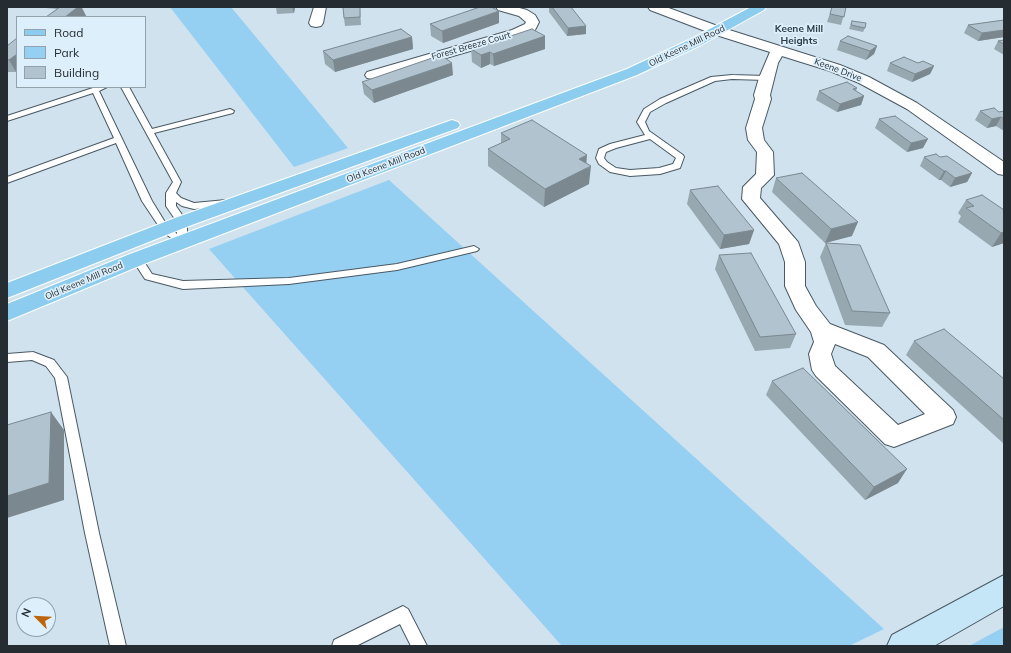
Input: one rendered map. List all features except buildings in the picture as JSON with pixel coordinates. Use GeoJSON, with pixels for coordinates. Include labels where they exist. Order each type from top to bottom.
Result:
{"type":"FeatureCollection","features":[{"type":"Feature","properties":{"kind":"main road","name":"Old Keene Mill Road"},"geometry":{"type":"LineString","coordinates":[[7,313],[137,259],[176,231],[242,200],[578,78],[710,24],[760,7]]}},
{"type":"Feature","properties":{"kind":"main road","name":"Old Keene Mill Road"},"geometry":{"type":"LineString","coordinates":[[7,291],[176,231],[583,92],[656,61],[710,24]]}},
{"type":"Feature","properties":{"kind":"main road"},"geometry":{"type":"LineString","coordinates":[[903,646],[1004,590]]}},
{"type":"Feature","properties":{"kind":"street"},"geometry":{"type":"LineString","coordinates":[[316,24],[320,7]]}},
{"type":"Feature","properties":{"kind":"street","name":"Forest Breeze Court"},"geometry":{"type":"LineString","coordinates":[[372,75],[517,33],[530,27],[533,22],[523,13],[502,7]]}},
{"type":"Feature","properties":{"kind":"street","name":"Keene Drive"},"geometry":{"type":"LineString","coordinates":[[659,8],[710,24],[778,50],[836,68],[877,86],[931,119],[1004,170]]}},
{"type":"Feature","properties":{"kind":"street"},"geometry":{"type":"LineString","coordinates":[[778,50],[771,63],[766,78],[762,94],[763,99],[754,128],[756,140],[765,152],[765,175],[752,187],[751,199],[788,242],[794,262],[795,286],[807,310],[822,330],[825,342],[820,354],[824,370],[894,438],[944,417],[876,351],[822,330]]}},
{"type":"Feature","properties":{"kind":"lane"},"geometry":{"type":"LineString","coordinates":[[651,136],[613,146],[602,151],[600,158],[603,164],[613,170],[630,173],[660,171],[676,166],[680,157],[646,132],[641,122],[647,111],[663,101],[714,79],[732,77],[766,78]]}},
{"type":"Feature","properties":{"kind":"lane"},"geometry":{"type":"LineString","coordinates":[[7,119],[100,88]]}},
{"type":"Feature","properties":{"kind":"lane"},"geometry":{"type":"LineString","coordinates":[[126,88],[177,182],[171,192],[171,206],[176,231]]}},
{"type":"Feature","properties":{"kind":"lane"},"geometry":{"type":"LineString","coordinates":[[94,90],[147,201],[176,231]]}},
{"type":"Feature","properties":{"kind":"lane"},"geometry":{"type":"LineString","coordinates":[[150,132],[230,111]]}},
{"type":"Feature","properties":{"kind":"lane"},"geometry":{"type":"LineString","coordinates":[[7,180],[118,140]]}},
{"type":"Feature","properties":{"kind":"lane"},"geometry":{"type":"LineString","coordinates":[[171,192],[178,200],[185,204],[194,206],[242,200]]}},
{"type":"Feature","properties":{"kind":"lane"},"geometry":{"type":"LineString","coordinates":[[137,259],[149,276],[183,285],[296,280],[396,267],[474,249]]}},
{"type":"Feature","properties":{"kind":"lane"},"geometry":{"type":"LineString","coordinates":[[7,358],[33,356],[50,364],[61,377],[92,533],[118,646]]}},
{"type":"Feature","properties":{"kind":"lane"},"geometry":{"type":"LineString","coordinates":[[340,646],[403,614],[418,646]]}},
{"type":"Feature","properties":{"kind":"green space"},"geometry":{"type":"Polygon","coordinates":[[[170,7],[231,7],[348,148],[294,167],[170,7]]]}},
{"type":"Feature","properties":{"kind":"green space"},"geometry":{"type":"Polygon","coordinates":[[[389,180],[884,629],[849,646],[562,646],[209,249],[389,180]]]}},
{"type":"Feature","properties":{"kind":"green space"},"geometry":{"type":"Polygon","coordinates":[[[1004,627],[1004,646],[969,646],[1004,627]]]}},
{"type":"Feature","properties":{"kind":"district","name":"Keene Mill Heights"},"geometry":{"type":"Point","coordinates":[799,34]}}]}
